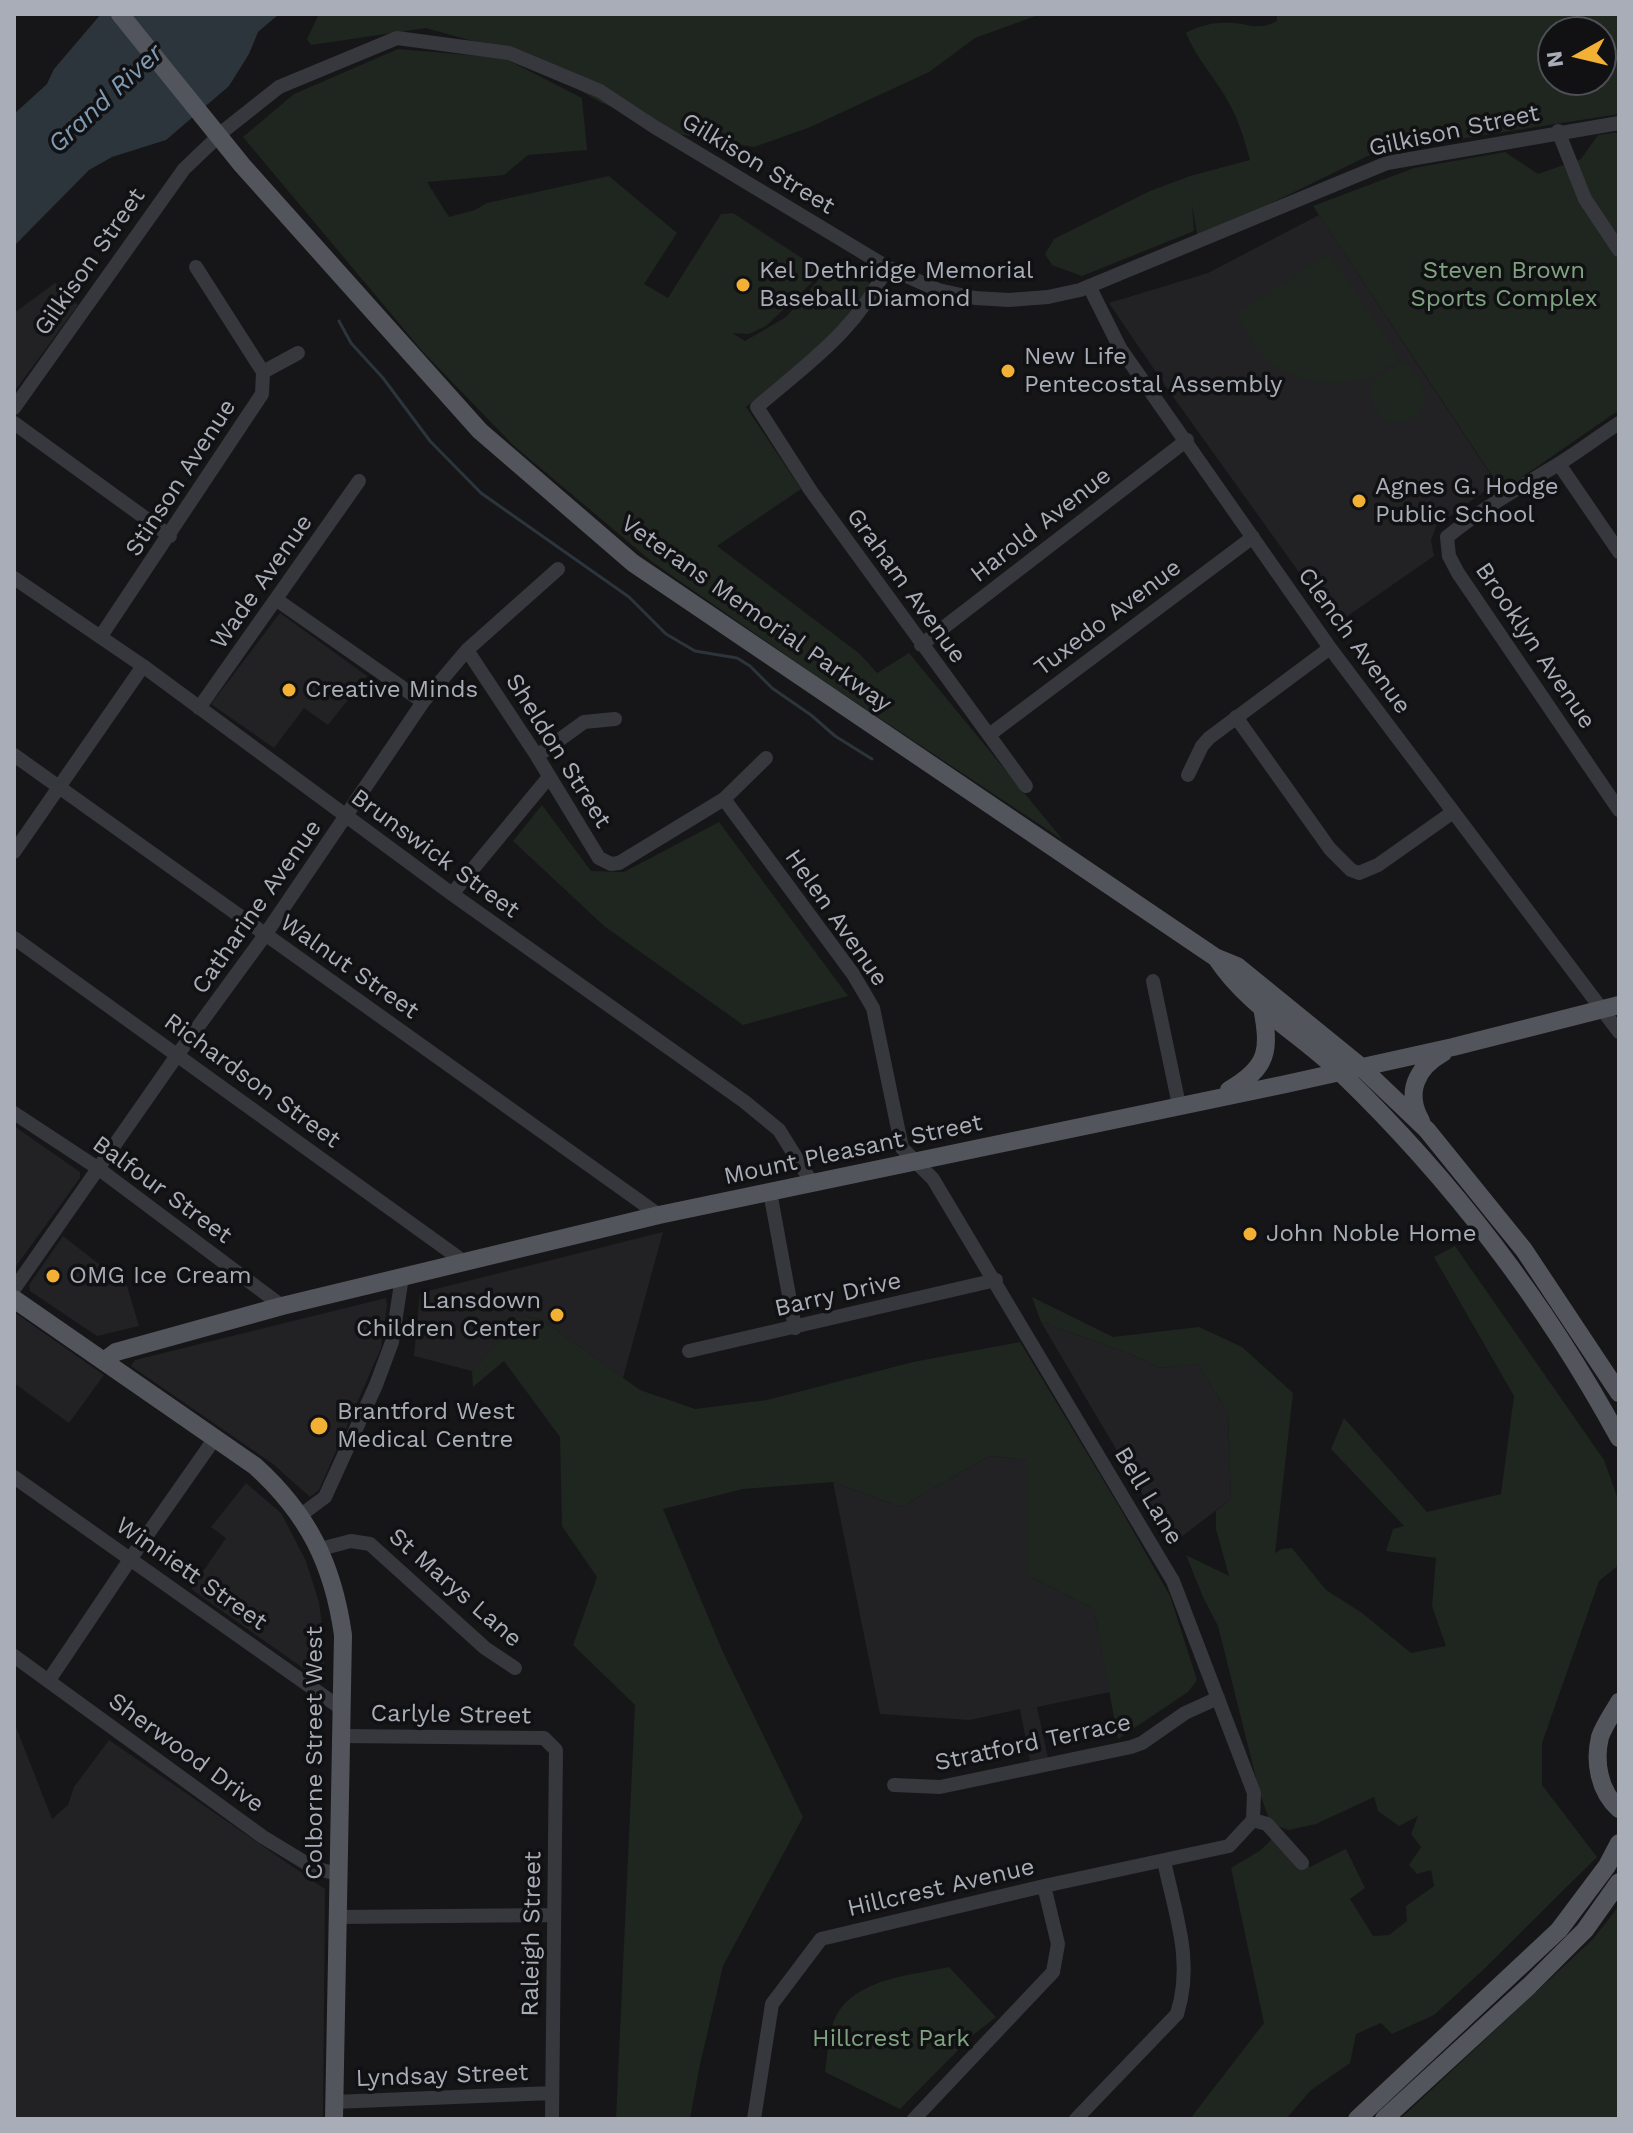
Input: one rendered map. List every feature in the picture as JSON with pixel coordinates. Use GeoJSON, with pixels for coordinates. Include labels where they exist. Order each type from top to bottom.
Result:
{"type":"FeatureCollection","features":[{"type":"Feature","properties":{"kind":"main road","name":"Veterans Memorial Parkway"},"geometry":{"type":"LineString","coordinates":[[122,14],[242,165],[480,431],[633,563],[1215,957],[1237,966],[1360,1066],[1427,1130],[1524,1250],[1619,1393]]}},
{"type":"Feature","properties":{"kind":"main road","name":"Veterans Memorial Parkway"},"geometry":{"type":"LineString","coordinates":[[1215,957],[1233,983],[1340,1071],[1407,1141],[1511,1265],[1575,1359],[1619,1438]]}},
{"type":"Feature","properties":{"kind":"main road","name":"Mount Pleasant Street"},"geometry":{"type":"LineString","coordinates":[[104,1361],[116,1352],[463,1261],[659,1215],[1453,1047],[1619,1005]]}},
{"type":"Feature","properties":{"kind":"main road"},"geometry":{"type":"LineString","coordinates":[[1220,1096],[1247,1080],[1266,1054],[1268,1039],[1262,1007]]}},
{"type":"Feature","properties":{"kind":"main road"},"geometry":{"type":"LineString","coordinates":[[1427,1130],[1413,1101],[1416,1079],[1433,1058],[1453,1047]]}},
{"type":"Feature","properties":{"kind":"main road","name":"Colborne Street West"},"geometry":{"type":"LineString","coordinates":[[14,1299],[255,1466],[287,1497],[320,1549],[339,1607],[343,1635],[334,2110]]}},
{"type":"Feature","properties":{"kind":"main road"},"geometry":{"type":"LineString","coordinates":[[1619,1702],[1600,1736],[1599,1758],[1603,1788],[1609,1800],[1619,1809]]}},
{"type":"Feature","properties":{"kind":"main road"},"geometry":{"type":"LineString","coordinates":[[1357,2119],[1559,1930],[1607,1866],[1619,1843]]}},
{"type":"Feature","properties":{"kind":"main road"},"geometry":{"type":"LineString","coordinates":[[1384,2119],[1529,1986],[1585,1930],[1619,1882]]}},
{"type":"Feature","properties":{"kind":"street","name":"Gilkison Street"},"geometry":{"type":"LineString","coordinates":[[14,408],[184,169],[226,129],[279,87],[397,38],[509,53],[600,91],[887,267],[944,292],[992,300],[1035,299],[1089,286],[1387,163],[1558,131],[1619,123]]}},
{"type":"Feature","properties":{"kind":"street"},"geometry":{"type":"LineString","coordinates":[[1558,131],[1585,199],[1619,250]]}},
{"type":"Feature","properties":{"kind":"street"},"geometry":{"type":"LineString","coordinates":[[196,267],[263,372],[298,353]]}},
{"type":"Feature","properties":{"kind":"street","name":"Graham Avenue"},"geometry":{"type":"LineString","coordinates":[[887,267],[869,301],[849,327],[757,407],[811,491],[1026,786]]}},
{"type":"Feature","properties":{"kind":"street","name":"Clench Avenue"},"geometry":{"type":"LineString","coordinates":[[1089,286],[1120,348],[1330,648],[1619,1032]]}},
{"type":"Feature","properties":{"kind":"street","name":"Stinson Avenue"},"geometry":{"type":"LineString","coordinates":[[101,636],[262,394],[263,372]]}},
{"type":"Feature","properties":{"kind":"street"},"geometry":{"type":"LineString","coordinates":[[14,423],[170,536]]}},
{"type":"Feature","properties":{"kind":"street"},"geometry":{"type":"LineString","coordinates":[[1619,423],[1559,464],[1619,552]]}},
{"type":"Feature","properties":{"kind":"street","name":"Harold Avenue"},"geometry":{"type":"LineString","coordinates":[[921,645],[1187,440]]}},
{"type":"Feature","properties":{"kind":"street","name":"Brooklyn Avenue"},"geometry":{"type":"LineString","coordinates":[[1559,464],[1464,523],[1447,537],[1446,544],[1458,573],[1619,810]]}},
{"type":"Feature","properties":{"kind":"street","name":"Wade Avenue"},"geometry":{"type":"LineString","coordinates":[[199,708],[359,481]]}},
{"type":"Feature","properties":{"kind":"street","name":"Tuxedo Avenue"},"geometry":{"type":"LineString","coordinates":[[989,735],[1253,537]]}},
{"type":"Feature","properties":{"kind":"street","name":"Catharine Avenue"},"geometry":{"type":"LineString","coordinates":[[14,1289],[265,935],[423,702],[467,650],[558,569]]}},
{"type":"Feature","properties":{"kind":"street","name":"Brunswick Street"},"geometry":{"type":"LineString","coordinates":[[14,578],[143,666],[452,894],[745,1102],[779,1130],[812,1183]]}},
{"type":"Feature","properties":{"kind":"street"},"geometry":{"type":"LineString","coordinates":[[277,600],[423,702]]}},
{"type":"Feature","properties":{"kind":"street"},"geometry":{"type":"LineString","coordinates":[[1188,775],[1202,746],[1330,648]]}},
{"type":"Feature","properties":{"kind":"street","name":"Sheldon Street"},"geometry":{"type":"LineString","coordinates":[[467,650],[599,858],[611,864],[619,863],[724,799]]}},
{"type":"Feature","properties":{"kind":"street"},"geometry":{"type":"LineString","coordinates":[[14,852],[143,666]]}},
{"type":"Feature","properties":{"kind":"street"},"geometry":{"type":"LineString","coordinates":[[1236,717],[1330,849],[1351,870],[1359,873],[1378,865],[1453,812]]}},
{"type":"Feature","properties":{"kind":"street"},"geometry":{"type":"LineString","coordinates":[[537,756],[584,722],[615,719]]}},
{"type":"Feature","properties":{"kind":"street","name":"Walnut Street"},"geometry":{"type":"LineString","coordinates":[[14,755],[659,1215]]}},
{"type":"Feature","properties":{"kind":"street"},"geometry":{"type":"LineString","coordinates":[[724,799],[766,758]]}},
{"type":"Feature","properties":{"kind":"street"},"geometry":{"type":"LineString","coordinates":[[452,894],[549,777]]}},
{"type":"Feature","properties":{"kind":"street","name":"Helen Avenue"},"geometry":{"type":"LineString","coordinates":[[724,799],[853,974],[873,1008],[902,1148],[915,1162]]}},
{"type":"Feature","properties":{"kind":"street","name":"Richardson Street"},"geometry":{"type":"LineString","coordinates":[[14,938],[463,1261]]}},
{"type":"Feature","properties":{"kind":"street"},"geometry":{"type":"LineString","coordinates":[[1153,981],[1179,1105]]}},
{"type":"Feature","properties":{"kind":"street","name":"Balfour Street"},"geometry":{"type":"LineString","coordinates":[[14,1113],[99,1169],[282,1306]]}},
{"type":"Feature","properties":{"kind":"street","name":"Bell Lane"},"geometry":{"type":"LineString","coordinates":[[915,1162],[933,1179],[996,1280],[1173,1581],[1254,1793],[1253,1820]]}},
{"type":"Feature","properties":{"kind":"street"},"geometry":{"type":"LineString","coordinates":[[770,1192],[795,1328]]}},
{"type":"Feature","properties":{"kind":"street"},"geometry":{"type":"LineString","coordinates":[[301,1515],[325,1497],[376,1385],[392,1342],[402,1277]]}},
{"type":"Feature","properties":{"kind":"street","name":"Barry Drive"},"geometry":{"type":"LineString","coordinates":[[689,1351],[996,1280]]}},
{"type":"Feature","properties":{"kind":"street"},"geometry":{"type":"LineString","coordinates":[[49,1680],[215,1438]]}},
{"type":"Feature","properties":{"kind":"street","name":"Winniett Street"},"geometry":{"type":"LineString","coordinates":[[14,1477],[342,1709]]}},
{"type":"Feature","properties":{"kind":"street","name":"St Marys Lane"},"geometry":{"type":"LineString","coordinates":[[320,1549],[351,1541],[370,1544],[485,1648],[515,1668]]}},
{"type":"Feature","properties":{"kind":"street","name":"Sherwood Drive"},"geometry":{"type":"LineString","coordinates":[[14,1656],[263,1837],[314,1868],[338,1874]]}},
{"type":"Feature","properties":{"kind":"street","name":"Stratford Terrace"},"geometry":{"type":"LineString","coordinates":[[894,1785],[940,1787],[1131,1747],[1142,1743],[1185,1713],[1218,1698]]}},
{"type":"Feature","properties":{"kind":"street","name":"Carlyle Street"},"geometry":{"type":"LineString","coordinates":[[341,1736],[544,1738],[556,1750]]}},
{"type":"Feature","properties":{"kind":"street","name":"Raleigh Street"},"geometry":{"type":"LineString","coordinates":[[552,2119],[556,1750]]}},
{"type":"Feature","properties":{"kind":"street"},"geometry":{"type":"LineString","coordinates":[[1253,1820],[1267,1824],[1302,1863]]}},
{"type":"Feature","properties":{"kind":"street","name":"Hillcrest Avenue"},"geometry":{"type":"LineString","coordinates":[[756,2118],[772,2004],[821,1939],[1229,1846],[1253,1820]]}},
{"type":"Feature","properties":{"kind":"street"},"geometry":{"type":"LineString","coordinates":[[1076,2119],[1177,2014],[1183,1995],[1186,1960],[1164,1861]]}},
{"type":"Feature","properties":{"kind":"street"},"geometry":{"type":"LineString","coordinates":[[914,2119],[1053,1972],[1058,1944],[1044,1886]]}},
{"type":"Feature","properties":{"kind":"street"},"geometry":{"type":"LineString","coordinates":[[338,1917],[554,1915]]}},
{"type":"Feature","properties":{"kind":"street","name":"Lyndsay Street"},"geometry":{"type":"LineString","coordinates":[[334,2110],[552,2093]]}},
{"type":"Feature","properties":{"kind":"shaded area"},"geometry":{"type":"Polygon","coordinates":[[[1319,215],[1496,483],[1436,526],[1431,540],[1434,556],[1336,624],[1109,303],[1208,273],[1319,215]]]}},
{"type":"Feature","properties":{"kind":"shaded area"},"geometry":{"type":"Polygon","coordinates":[[[55,283],[78,305],[14,392],[14,313],[55,283]]]}},
{"type":"Feature","properties":{"kind":"shaded area","name":"Creative Minds"},"geometry":{"type":"Polygon","coordinates":[[[280,613],[367,676],[328,725],[304,708],[274,748],[211,704],[280,613]]]}},
{"type":"Feature","properties":{"kind":"shaded area"},"geometry":{"type":"Polygon","coordinates":[[[14,1126],[80,1172],[80,1178],[14,1269],[14,1126]]]}},
{"type":"Feature","properties":{"kind":"shaded area"},"geometry":{"type":"Polygon","coordinates":[[[663,1232],[623,1378],[544,1321],[524,1316],[472,1371],[414,1356],[420,1293],[663,1232]]]}},
{"type":"Feature","properties":{"kind":"shaded area"},"geometry":{"type":"Polygon","coordinates":[[[63,1236],[127,1286],[139,1326],[97,1336],[30,1291],[29,1285],[63,1236]]]}},
{"type":"Feature","properties":{"kind":"shaded area"},"geometry":{"type":"Polygon","coordinates":[[[386,1298],[381,1348],[319,1490],[310,1497],[273,1464],[131,1366],[135,1360],[386,1298]]]}},
{"type":"Feature","properties":{"kind":"shaded area"},"geometry":{"type":"Polygon","coordinates":[[[14,1312],[104,1375],[69,1423],[14,1383],[14,1312]]]}},
{"type":"Feature","properties":{"kind":"shaded area"},"geometry":{"type":"Polygon","coordinates":[[[1041,1322],[1128,1353],[1160,1368],[1198,1364],[1228,1413],[1231,1499],[1172,1544],[1041,1322]]]}},
{"type":"Feature","properties":{"kind":"shaded area"},"geometry":{"type":"Polygon","coordinates":[[[989,1456],[1028,1460],[1028,1575],[1094,1609],[1110,1692],[1037,1707],[1048,1758],[1030,1761],[1020,1709],[970,1720],[880,1714],[833,1482],[901,1507],[989,1456]]]}},
{"type":"Feature","properties":{"kind":"shaded area"},"geometry":{"type":"Polygon","coordinates":[[[246,1483],[281,1513],[306,1561],[319,1602],[324,1642],[324,1683],[191,1589],[226,1538],[211,1527],[246,1483]]]}},
{"type":"Feature","properties":{"kind":"shaded area"},"geometry":{"type":"Polygon","coordinates":[[[14,1722],[52,1819],[68,1805],[74,1787],[109,1740],[325,1889],[323,2119],[14,2119],[14,1722]]]}},
{"type":"Feature","properties":{"kind":"green space"},"geometry":{"type":"Polygon","coordinates":[[[319,14],[1041,14],[975,38],[929,72],[808,128],[754,147],[673,133],[600,102],[543,69],[483,44],[426,28],[311,45],[307,39],[319,14]]]}},
{"type":"Feature","properties":{"kind":"green space"},"geometry":{"type":"Polygon","coordinates":[[[1277,14],[1619,14],[1619,114],[1376,152],[1198,239],[1192,205],[1194,231],[1082,276],[1052,265],[1045,254],[1054,239],[1150,191],[1190,176],[1250,160],[1230,105],[1186,33],[1214,24],[1270,24],[1277,21],[1277,14]]]}},
{"type":"Feature","properties":{"kind":"green space"},"geometry":{"type":"Polygon","coordinates":[[[398,49],[504,58],[582,98],[587,150],[528,155],[504,175],[427,182],[449,217],[475,210],[487,203],[609,176],[677,233],[644,284],[668,298],[721,214],[733,213],[823,272],[766,326],[749,334],[732,333],[745,341],[786,317],[834,262],[871,284],[836,332],[746,407],[801,489],[717,546],[860,654],[877,673],[909,653],[1063,840],[816,676],[651,561],[513,445],[423,352],[243,137],[294,94],[398,49]]]}},
{"type":"Feature","properties":{"kind":"green space","name":"Steven Brown Sports Complex"},"geometry":{"type":"Polygon","coordinates":[[[1619,132],[1619,410],[1502,491],[1313,206],[1414,168],[1505,152],[1538,174],[1581,159],[1598,135],[1619,132]]]}},
{"type":"Feature","properties":{"kind":"green space"},"geometry":{"type":"Polygon","coordinates":[[[1327,255],[1399,358],[1359,380],[1312,381],[1283,370],[1259,351],[1237,314],[1327,255]]]}},
{"type":"Feature","properties":{"kind":"green space"},"geometry":{"type":"Polygon","coordinates":[[[1397,364],[1407,364],[1424,391],[1418,414],[1398,422],[1387,420],[1378,413],[1372,400],[1371,383],[1397,364]]]}},
{"type":"Feature","properties":{"kind":"green space"},"geometry":{"type":"Polygon","coordinates":[[[542,805],[591,871],[624,872],[719,822],[848,996],[743,1025],[604,926],[513,841],[542,805]]]}},
{"type":"Feature","properties":{"kind":"green space"},"geometry":{"type":"Polygon","coordinates":[[[1455,1246],[1604,1460],[1619,1502],[1619,1565],[1599,1581],[1542,1743],[1542,1785],[1597,1857],[1434,2015],[1392,2034],[1381,2023],[1356,2034],[1350,2063],[1310,2091],[1286,2119],[1190,2119],[1264,2023],[1231,1868],[1261,1850],[1276,1835],[1310,1867],[1346,1849],[1365,1888],[1350,1899],[1373,1936],[1389,1935],[1407,1921],[1406,1906],[1434,1886],[1431,1870],[1417,1874],[1409,1865],[1421,1847],[1411,1834],[1418,1816],[1399,1826],[1378,1811],[1374,1797],[1316,1824],[1289,1830],[1271,1824],[1260,1794],[1218,1626],[1186,1555],[1229,1576],[1216,1529],[1216,1511],[1231,1499],[1228,1413],[1198,1364],[1160,1368],[1128,1353],[1041,1322],[1032,1297],[1113,1337],[1199,1327],[1242,1347],[1293,1393],[1275,1553],[1292,1548],[1326,1590],[1362,1613],[1411,1653],[1446,1646],[1432,1606],[1436,1558],[1386,1551],[1393,1529],[1404,1526],[1331,1449],[1344,1418],[1427,1512],[1501,1494],[1514,1396],[1434,1257],[1455,1246]]]}},
{"type":"Feature","properties":{"kind":"green space"},"geometry":{"type":"Polygon","coordinates":[[[523,1316],[544,1321],[640,1390],[695,1409],[767,1400],[913,1362],[1020,1342],[1170,1596],[1197,1680],[1188,1692],[1118,1739],[1094,1609],[1028,1575],[1028,1460],[989,1456],[901,1507],[833,1482],[743,1489],[663,1509],[722,1650],[803,1817],[723,1966],[690,2119],[616,2119],[635,1705],[573,1645],[597,1577],[562,1526],[560,1437],[504,1361],[473,1387],[472,1371],[523,1316]]]}},
{"type":"Feature","properties":{"kind":"green space"},"geometry":{"type":"Polygon","coordinates":[[[1619,1906],[1619,2117],[1400,2119],[1593,1939],[1619,1906]]]}},
{"type":"Feature","properties":{"kind":"green space","name":"Hillcrest Park"},"geometry":{"type":"Polygon","coordinates":[[[949,1967],[996,2017],[973,2035],[900,2109],[825,2072],[831,2029],[845,2003],[857,1993],[886,1980],[949,1967]]]}},
{"type":"Feature","properties":{"kind":"water","name":"Grand River"},"geometry":{"type":"Polygon","coordinates":[[[101,14],[279,14],[258,32],[249,54],[229,86],[166,140],[112,157],[89,170],[14,246],[14,114],[47,84],[54,69],[101,14]]]}},
{"type":"Feature","properties":{"kind":"waterway"},"geometry":{"type":"LineString","coordinates":[[339,321],[351,343],[383,378],[430,441],[481,493],[629,597],[666,634],[695,651],[737,658],[835,736],[872,759]]}},
{"type":"Feature","properties":{"kind":"place","name":"Kel Dethridge Memorial Baseball Diamond"},"geometry":{"type":"Point","coordinates":[743,285]}},
{"type":"Feature","properties":{"kind":"place","name":"New Life Pentecostal Assembly"},"geometry":{"type":"Point","coordinates":[1008,371]}},
{"type":"Feature","properties":{"kind":"place","name":"Agnes G. Hodge Public School"},"geometry":{"type":"Point","coordinates":[1359,501]}},
{"type":"Feature","properties":{"kind":"place","name":"Creative Minds"},"geometry":{"type":"Point","coordinates":[289,690]}},
{"type":"Feature","properties":{"kind":"place","name":"John Noble Home"},"geometry":{"type":"Point","coordinates":[1250,1234]}},
{"type":"Feature","properties":{"kind":"place","name":"OMG Ice Cream"},"geometry":{"type":"Point","coordinates":[53,1276]}},
{"type":"Feature","properties":{"kind":"place","name":"Lansdown Children Center"},"geometry":{"type":"Point","coordinates":[557,1315]}},
{"type":"Feature","properties":{"kind":"place","name":"Brantford West Medical Centre"},"geometry":{"type":"Point","coordinates":[319,1426]}}]}
